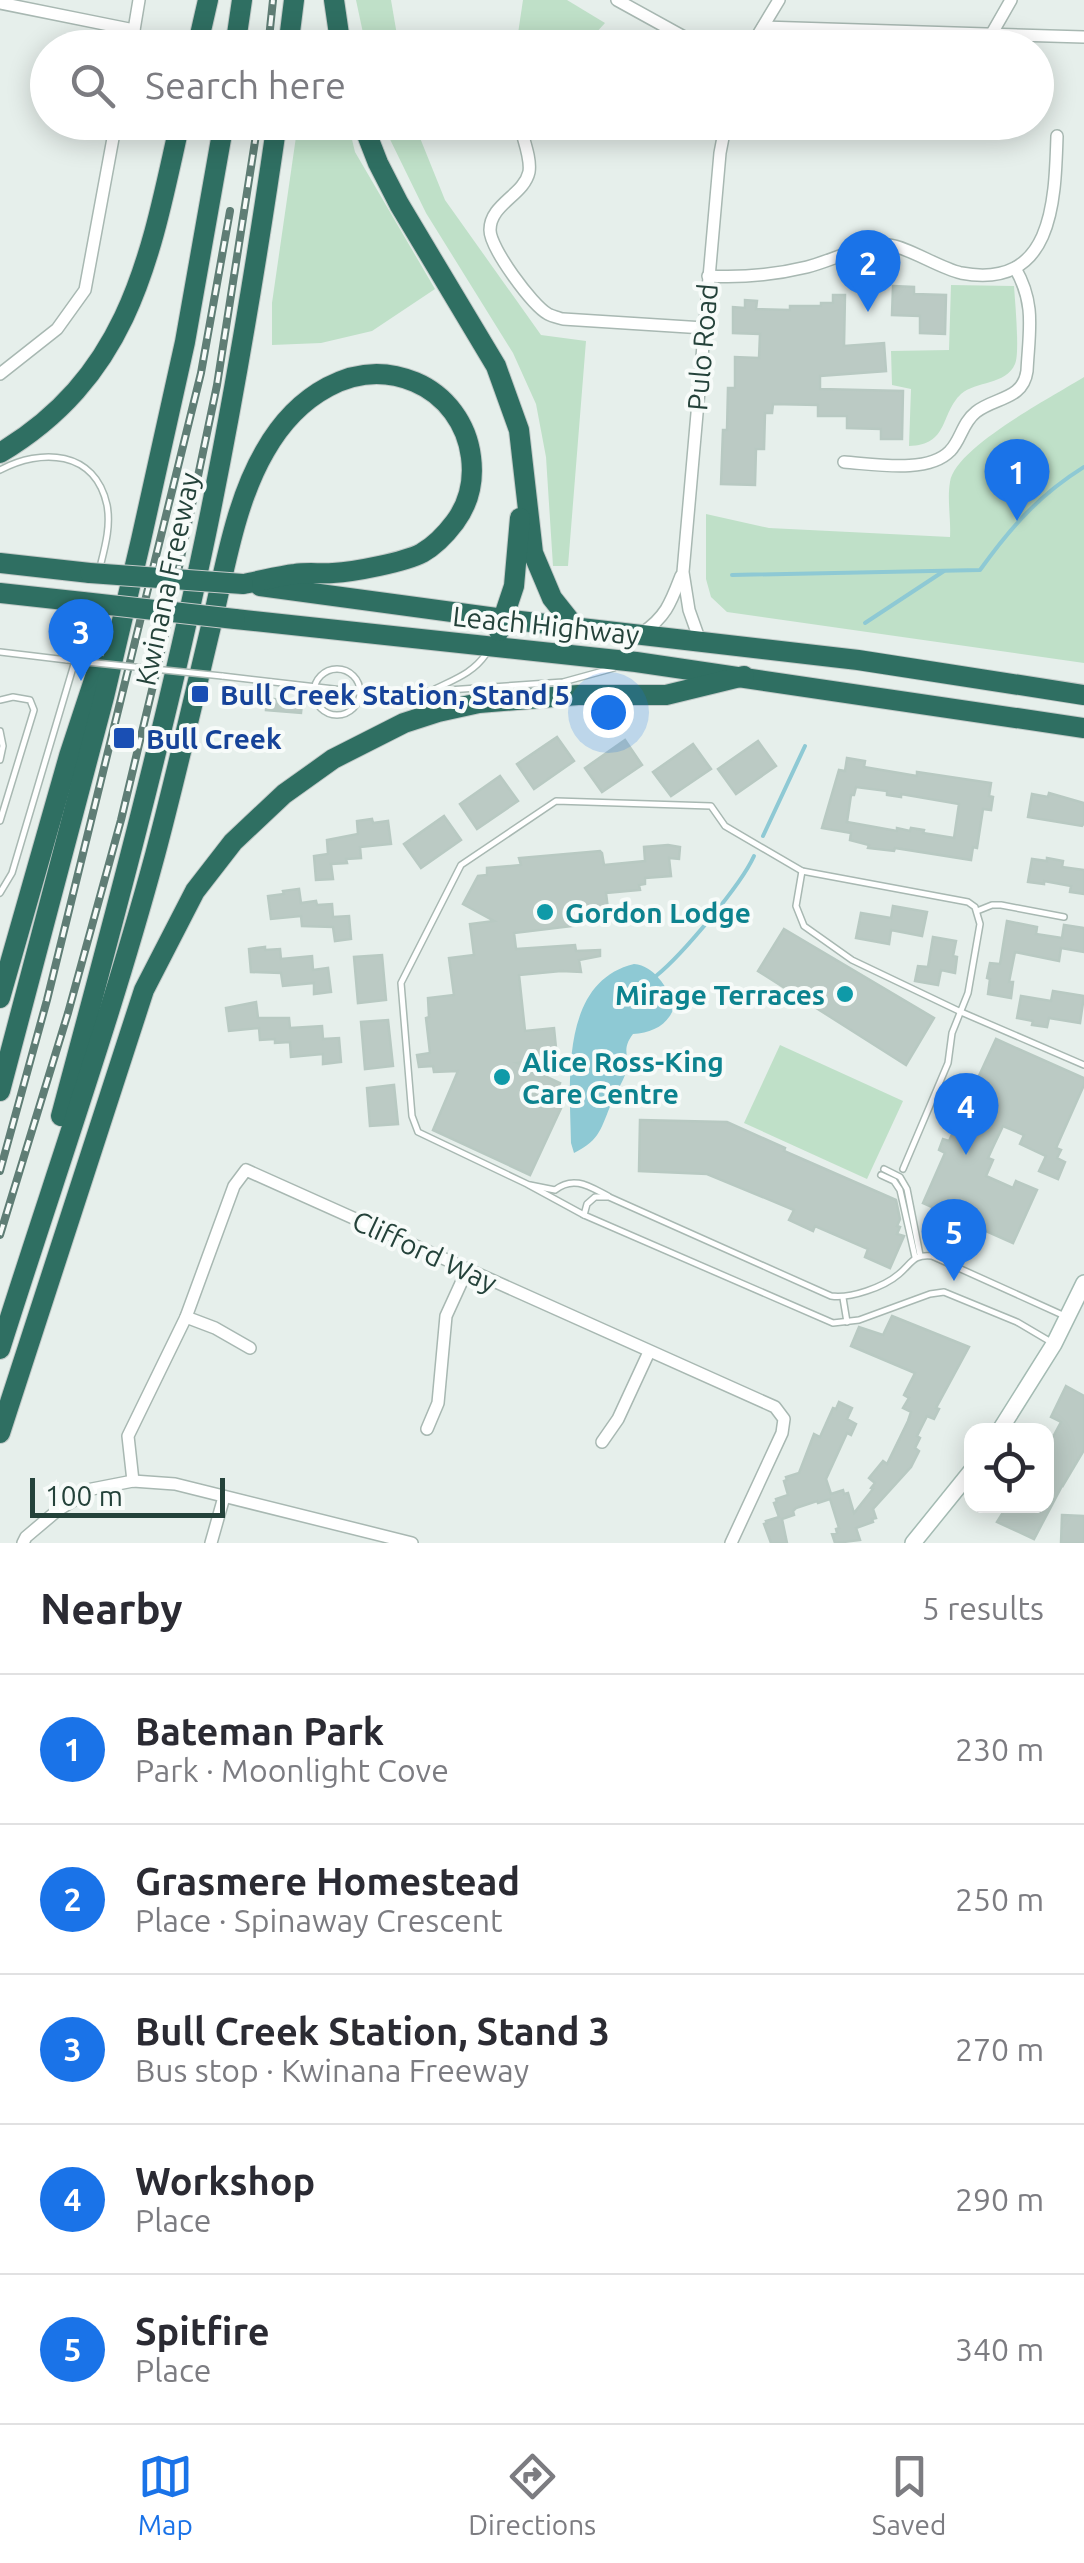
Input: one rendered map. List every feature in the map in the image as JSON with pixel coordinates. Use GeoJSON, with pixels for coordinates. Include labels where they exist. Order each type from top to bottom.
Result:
{"type":"FeatureCollection","features":[{"type":"Feature","properties":{"kind":"highway"},"geometry":{"type":"LineString","coordinates":[[202,30],[208,0]]}},
{"type":"Feature","properties":{"kind":"highway"},"geometry":{"type":"LineString","coordinates":[[238,30],[242,0]]}},
{"type":"Feature","properties":{"kind":"highway"},"geometry":{"type":"LineString","coordinates":[[290,30],[294,0]]}},
{"type":"Feature","properties":{"kind":"highway"},"geometry":{"type":"LineString","coordinates":[[334,0],[338,30]]}},
{"type":"Feature","properties":{"kind":"highway"},"geometry":{"type":"LineString","coordinates":[[0,452],[47,420],[78,388],[122,323],[154,239],[176,140]]}},
{"type":"Feature","properties":{"kind":"highway","name":"Kwinana Freeway"},"geometry":{"type":"LineString","coordinates":[[0,1091],[104,698],[141,540],[185,342],[221,140]]}},
{"type":"Feature","properties":{"kind":"highway","name":"Kwinana Freeway"},"geometry":{"type":"LineString","coordinates":[[0,1330],[124,882],[172,684],[236,380],[275,140]]}},
{"type":"Feature","properties":{"kind":"highway"},"geometry":{"type":"LineString","coordinates":[[369,140],[399,204],[496,366],[514,414],[533,554],[552,598],[576,627]]}},
{"type":"Feature","properties":{"kind":"highway"},"geometry":{"type":"LineString","coordinates":[[0,1348],[155,855],[231,542],[264,452],[286,419],[306,400],[330,384],[356,375],[384,373],[404,378],[425,386],[445,402],[460,422],[469,444],[472,467],[470,491],[462,513],[443,537],[419,554],[365,569],[295,574],[243,584]]}},
{"type":"Feature","properties":{"kind":"highway"},"geometry":{"type":"LineString","coordinates":[[492,646],[514,586],[524,470]]}},
{"type":"Feature","properties":{"kind":"highway"},"geometry":{"type":"LineString","coordinates":[[0,998],[69,756],[141,540]]}},
{"type":"Feature","properties":{"kind":"highway","name":"Leach Highway"},"geometry":{"type":"LineString","coordinates":[[0,563],[90,590],[235,619],[636,662],[1084,728]]}},
{"type":"Feature","properties":{"kind":"highway","name":"Leach Highway"},"geometry":{"type":"LineString","coordinates":[[0,593],[243,584],[858,660],[1084,694]]}},
{"type":"Feature","properties":{"kind":"highway"},"geometry":{"type":"LineString","coordinates":[[0,1433],[144,990],[195,891],[233,842],[284,794],[333,759],[421,717],[479,703],[518,699],[666,694],[744,676]]}},
{"type":"Feature","properties":{"kind":"main road"},"geometry":{"type":"LineString","coordinates":[[1004,1423],[1054,1344],[1084,1283]]}},
{"type":"Feature","properties":{"kind":"main road"},"geometry":{"type":"LineString","coordinates":[[913,1543],[964,1480]]}},
{"type":"Feature","properties":{"kind":"street"},"geometry":{"type":"LineString","coordinates":[[0,2],[134,30],[140,0]]}},
{"type":"Feature","properties":{"kind":"street"},"geometry":{"type":"LineString","coordinates":[[617,0],[671,30]]}},
{"type":"Feature","properties":{"kind":"street"},"geometry":{"type":"LineString","coordinates":[[761,30],[780,0]]}},
{"type":"Feature","properties":{"kind":"street"},"geometry":{"type":"LineString","coordinates":[[994,30],[1011,0]]}},
{"type":"Feature","properties":{"kind":"street"},"geometry":{"type":"LineString","coordinates":[[763,27],[848,30]]}},
{"type":"Feature","properties":{"kind":"street"},"geometry":{"type":"LineString","coordinates":[[1054,36],[1084,37]]}},
{"type":"Feature","properties":{"kind":"street"},"geometry":{"type":"LineString","coordinates":[[708,276],[766,276],[890,245],[959,272],[1003,274],[1032,256],[1044,236],[1051,212],[1057,136]]}},
{"type":"Feature","properties":{"kind":"street"},"geometry":{"type":"LineString","coordinates":[[0,374],[57,328],[85,290],[113,140]]}},
{"type":"Feature","properties":{"kind":"street"},"geometry":{"type":"LineString","coordinates":[[524,140],[530,168],[525,182],[497,210],[490,228],[494,247],[536,304],[563,319],[704,328]]}},
{"type":"Feature","properties":{"kind":"street","name":"Pulo Road"},"geometry":{"type":"LineString","coordinates":[[700,640],[691,619],[683,572],[723,140]]}},
{"type":"Feature","properties":{"kind":"street"},"geometry":{"type":"LineString","coordinates":[[844,462],[924,466],[941,460],[954,448],[964,424],[978,410],[1019,390],[1028,370],[1030,303],[1016,268]]}},
{"type":"Feature","properties":{"kind":"street","name":"Pulo Road"},"geometry":{"type":"LineString","coordinates":[[640,634],[659,621],[683,572]]}},
{"type":"Feature","properties":{"kind":"street","name":"Clifford Way"},"geometry":{"type":"LineString","coordinates":[[133,1481],[128,1436],[186,1317],[234,1186],[246,1170],[775,1407],[784,1419],[782,1433],[732,1543]]}},
{"type":"Feature","properties":{"kind":"street"},"geometry":{"type":"LineString","coordinates":[[427,1429],[438,1402],[446,1316],[467,1270]]}},
{"type":"Feature","properties":{"kind":"street"},"geometry":{"type":"LineString","coordinates":[[186,1317],[250,1348]]}},
{"type":"Feature","properties":{"kind":"street"},"geometry":{"type":"LineString","coordinates":[[602,1442],[618,1419],[649,1352]]}},
{"type":"Feature","properties":{"kind":"street"},"geometry":{"type":"LineString","coordinates":[[23,1543],[58,1510],[92,1489],[133,1481],[175,1484],[412,1543]]}},
{"type":"Feature","properties":{"kind":"street"},"geometry":{"type":"LineString","coordinates":[[212,1543],[224,1498]]}},
{"type":"Feature","properties":{"kind":"lane"},"geometry":{"type":"LineString","coordinates":[[0,470],[44,455],[73,462],[85,468],[103,492],[109,520],[12,873],[0,893]]}},
{"type":"Feature","properties":{"kind":"lane"},"geometry":{"type":"LineString","coordinates":[[432,690],[474,669],[492,646]]}},
{"type":"Feature","properties":{"kind":"lane"},"geometry":{"type":"LineString","coordinates":[[0,652],[360,692],[404,693],[563,682],[636,662]]}},
{"type":"Feature","properties":{"kind":"lane"},"geometry":{"type":"LineString","coordinates":[[336,669],[350,672],[360,692],[350,712],[334,715],[316,702],[314,687],[322,674],[336,669]]}},
{"type":"Feature","properties":{"kind":"lane"},"geometry":{"type":"LineString","coordinates":[[0,700],[22,697],[30,700],[34,710],[0,822]]}},
{"type":"Feature","properties":{"kind":"lane"},"geometry":{"type":"LineString","coordinates":[[0,731],[0,760]]}},
{"type":"Feature","properties":{"kind":"lane"},"geometry":{"type":"LineString","coordinates":[[902,1169],[948,1063],[952,1033],[968,993],[980,924],[977,911],[968,902],[802,872],[725,826],[710,806],[556,801],[461,865],[402,984],[413,1120],[418,1132],[584,1215],[833,1323],[860,1320],[944,1292],[1016,1322],[1054,1344]]}},
{"type":"Feature","properties":{"kind":"lane"},"geometry":{"type":"LineString","coordinates":[[802,872],[796,906],[804,926],[852,960],[1084,1065]]}},
{"type":"Feature","properties":{"kind":"lane"},"geometry":{"type":"LineString","coordinates":[[977,911],[1001,905],[1064,916]]}},
{"type":"Feature","properties":{"kind":"lane"},"geometry":{"type":"LineString","coordinates":[[883,1172],[900,1190],[918,1256]]}},
{"type":"Feature","properties":{"kind":"lane"},"geometry":{"type":"LineString","coordinates":[[527,1184],[556,1190],[574,1182],[830,1296],[844,1298],[862,1292],[897,1276],[918,1256],[932,1256],[1067,1317]]}},
{"type":"Feature","properties":{"kind":"lane"},"geometry":{"type":"LineString","coordinates":[[584,1215],[587,1204],[596,1196],[609,1196]]}},
{"type":"Feature","properties":{"kind":"lane"},"geometry":{"type":"LineString","coordinates":[[844,1298],[846,1322]]}},
{"type":"Feature","properties":{"kind":"green space"},"geometry":{"type":"Polygon","coordinates":[[[356,0],[391,0],[396,30],[362,30],[356,0]]]}},
{"type":"Feature","properties":{"kind":"green space"},"geometry":{"type":"Polygon","coordinates":[[[523,0],[567,0],[605,23],[599,30],[519,30],[523,0]]]}},
{"type":"Feature","properties":{"kind":"green space"},"geometry":{"type":"Polygon","coordinates":[[[296,140],[352,140],[355,152],[435,289],[372,331],[321,343],[272,345],[272,303],[296,140]]]}},
{"type":"Feature","properties":{"kind":"green space"},"geometry":{"type":"Polygon","coordinates":[[[390,140],[421,140],[445,200],[541,335],[586,341],[568,566],[553,566],[546,457],[536,404],[513,353],[426,213],[390,140]]]}},
{"type":"Feature","properties":{"kind":"green space"},"geometry":{"type":"Polygon","coordinates":[[[951,285],[1014,286],[1015,364],[1005,376],[961,394],[931,440],[909,446],[911,389],[892,385],[891,351],[949,350],[951,285]]]}},
{"type":"Feature","properties":{"kind":"green space"},"geometry":{"type":"Polygon","coordinates":[[[1084,377],[1084,663],[727,612],[711,597],[706,579],[706,514],[769,528],[950,537],[949,489],[956,468],[987,438],[1084,377]]]}},
{"type":"Feature","properties":{"kind":"green space"},"geometry":{"type":"Polygon","coordinates":[[[780,1045],[903,1101],[867,1179],[744,1123],[780,1045]]]}},
{"type":"Feature","properties":{"kind":"water"},"geometry":{"type":"Polygon","coordinates":[[[634,964],[654,973],[675,1004],[660,1026],[633,1034],[626,1049],[626,1072],[602,1126],[590,1143],[574,1153],[571,1065],[581,1013],[592,991],[610,974],[634,964]]]}},
{"type":"Feature","properties":{"kind":"building"},"geometry":{"type":"Polygon","coordinates":[[[893,286],[914,287],[914,294],[946,295],[945,334],[920,333],[920,316],[892,315],[893,286]]]}},
{"type":"Feature","properties":{"kind":"building"},"geometry":{"type":"Polygon","coordinates":[[[833,295],[845,295],[844,346],[884,343],[886,371],[820,376],[820,389],[903,391],[902,439],[881,439],[881,429],[847,428],[847,416],[818,416],[818,405],[773,404],[772,413],[765,413],[764,449],[756,449],[755,485],[721,484],[723,430],[727,430],[728,388],[735,388],[735,357],[759,358],[760,334],[733,333],[733,307],[745,308],[745,300],[757,301],[756,309],[790,310],[790,306],[833,303],[833,295]]]}},
{"type":"Feature","properties":{"kind":"building"},"geometry":{"type":"Polygon","coordinates":[[[267,698],[302,703],[301,713],[266,710],[267,698]]]}},
{"type":"Feature","properties":{"kind":"building"},"geometry":{"type":"Polygon","coordinates":[[[557,737],[574,761],[534,789],[517,764],[557,737]]]}},
{"type":"Feature","properties":{"kind":"building"},"geometry":{"type":"Polygon","coordinates":[[[625,740],[642,765],[602,792],[585,768],[625,740]]]}},
{"type":"Feature","properties":{"kind":"building"},"geometry":{"type":"Polygon","coordinates":[[[758,741],[776,766],[736,794],[718,769],[758,741]]]}},
{"type":"Feature","properties":{"kind":"building"},"geometry":{"type":"Polygon","coordinates":[[[693,744],[711,769],[671,796],[653,772],[693,744]]]}},
{"type":"Feature","properties":{"kind":"building"},"geometry":{"type":"Polygon","coordinates":[[[847,758],[865,761],[864,767],[991,783],[991,810],[983,809],[977,848],[973,847],[971,860],[895,848],[868,848],[869,845],[850,840],[851,833],[822,828],[839,770],[845,771],[847,758]],[[856,787],[847,822],[897,831],[911,828],[954,838],[959,804],[887,795],[887,791],[856,787]]]}},
{"type":"Feature","properties":{"kind":"building"},"geometry":{"type":"Polygon","coordinates":[[[500,776],[518,801],[477,829],[460,804],[500,776]]]}},
{"type":"Feature","properties":{"kind":"building"},"geometry":{"type":"Polygon","coordinates":[[[1049,793],[1084,803],[1082,826],[1028,817],[1032,794],[1048,797],[1049,793]]]}},
{"type":"Feature","properties":{"kind":"building"},"geometry":{"type":"Polygon","coordinates":[[[444,816],[461,840],[421,868],[404,844],[444,816]]]}},
{"type":"Feature","properties":{"kind":"building"},"geometry":{"type":"Polygon","coordinates":[[[372,819],[373,823],[388,821],[391,844],[360,847],[361,858],[331,864],[333,879],[316,880],[314,856],[328,854],[327,840],[358,834],[357,821],[372,819]]]}},
{"type":"Feature","properties":{"kind":"building"},"geometry":{"type":"Polygon","coordinates":[[[644,847],[680,847],[679,859],[669,858],[671,876],[645,878],[640,890],[606,893],[609,917],[580,919],[581,925],[514,933],[516,949],[575,945],[576,951],[600,950],[600,956],[579,960],[581,972],[519,975],[525,1031],[554,1028],[557,1058],[517,1063],[560,1083],[552,1101],[562,1106],[530,1175],[433,1130],[458,1071],[434,1072],[433,1066],[419,1067],[417,1055],[430,1053],[428,998],[454,995],[449,958],[474,955],[470,924],[494,921],[463,904],[478,876],[487,875],[487,868],[521,865],[519,858],[600,851],[604,865],[645,861],[644,847]]]}},
{"type":"Feature","properties":{"kind":"building"},"geometry":{"type":"Polygon","coordinates":[[[1032,859],[1063,861],[1062,867],[1084,870],[1084,894],[1070,892],[1071,886],[1028,882],[1032,859]]]}},
{"type":"Feature","properties":{"kind":"building"},"geometry":{"type":"Polygon","coordinates":[[[299,889],[301,903],[332,904],[333,917],[349,916],[351,939],[335,941],[333,927],[302,926],[301,916],[271,919],[268,896],[299,889]]]}},
{"type":"Feature","properties":{"kind":"building"},"geometry":{"type":"Polygon","coordinates":[[[893,906],[927,912],[922,936],[891,930],[889,944],[856,938],[861,913],[891,918],[893,906]]]}},
{"type":"Feature","properties":{"kind":"building"},"geometry":{"type":"Polygon","coordinates":[[[1007,921],[1037,927],[1036,934],[1062,938],[1064,925],[1084,928],[1084,952],[1061,948],[1059,961],[1015,952],[1009,982],[1013,982],[1011,998],[988,994],[990,963],[1000,964],[1007,921]]]}},
{"type":"Feature","properties":{"kind":"building","name":"Mirage Terraces"},"geometry":{"type":"Polygon","coordinates":[[[784,929],[934,1018],[906,1065],[758,971],[784,929]]]}},
{"type":"Feature","properties":{"kind":"building"},"geometry":{"type":"Polygon","coordinates":[[[933,937],[956,941],[955,973],[941,970],[938,985],[915,981],[918,966],[928,967],[933,937]]]}},
{"type":"Feature","properties":{"kind":"building"},"geometry":{"type":"Polygon","coordinates":[[[249,949],[280,949],[281,959],[312,956],[313,970],[328,968],[331,992],[314,994],[314,983],[283,986],[281,973],[251,972],[249,949]]]}},
{"type":"Feature","properties":{"kind":"building"},"geometry":{"type":"Polygon","coordinates":[[[382,955],[386,1000],[358,1003],[354,957],[382,955]]]}},
{"type":"Feature","properties":{"kind":"building"},"geometry":{"type":"Polygon","coordinates":[[[1053,991],[1084,996],[1080,1023],[1049,1018],[1047,1027],[1017,1018],[1021,996],[1051,1001],[1053,991]]]}},
{"type":"Feature","properties":{"kind":"building"},"geometry":{"type":"Polygon","coordinates":[[[256,1002],[258,1018],[289,1018],[290,1028],[322,1026],[323,1039],[339,1038],[341,1062],[323,1064],[323,1054],[291,1057],[290,1042],[260,1040],[259,1028],[229,1031],[226,1008],[256,1002]]]}},
{"type":"Feature","properties":{"kind":"building"},"geometry":{"type":"Polygon","coordinates":[[[388,1020],[393,1066],[365,1069],[361,1022],[388,1020]]]}},
{"type":"Feature","properties":{"kind":"building"},"geometry":{"type":"Polygon","coordinates":[[[996,1039],[1084,1078],[1056,1148],[1061,1150],[1057,1158],[1065,1162],[1058,1179],[1039,1171],[1046,1156],[1020,1144],[1024,1135],[1003,1126],[988,1158],[993,1160],[986,1176],[1013,1188],[1016,1181],[1037,1190],[1013,1243],[923,1203],[945,1153],[939,1150],[943,1139],[949,1141],[996,1039]]]}},
{"type":"Feature","properties":{"kind":"building"},"geometry":{"type":"Polygon","coordinates":[[[394,1085],[398,1124],[370,1126],[367,1088],[394,1085]]]}},
{"type":"Feature","properties":{"kind":"building"},"geometry":{"type":"Polygon","coordinates":[[[640,1120],[727,1122],[896,1200],[900,1219],[897,1234],[904,1236],[890,1268],[865,1257],[868,1249],[815,1226],[813,1231],[789,1220],[794,1210],[707,1174],[639,1171],[640,1120]]]}},
{"type":"Feature","properties":{"kind":"building"},"geometry":{"type":"Polygon","coordinates":[[[892,1316],[969,1347],[936,1408],[939,1409],[934,1419],[927,1416],[917,1436],[920,1438],[915,1448],[919,1451],[911,1467],[873,1509],[873,1522],[856,1528],[860,1540],[835,1543],[832,1534],[839,1528],[830,1499],[796,1508],[794,1515],[782,1519],[787,1543],[771,1543],[764,1524],[779,1517],[774,1503],[788,1495],[784,1481],[799,1473],[814,1434],[820,1437],[839,1402],[852,1408],[847,1419],[856,1424],[851,1435],[847,1433],[826,1479],[831,1494],[843,1490],[848,1493],[854,1513],[873,1489],[875,1483],[869,1478],[883,1461],[887,1464],[911,1412],[903,1408],[909,1398],[904,1395],[915,1373],[851,1346],[859,1327],[883,1335],[892,1316]]]}},
{"type":"Feature","properties":{"kind":"building"},"geometry":{"type":"Polygon","coordinates":[[[1066,1386],[1084,1396],[1084,1450],[1054,1501],[1054,1435],[1061,1422],[1051,1417],[1066,1386]]]}},
{"type":"Feature","properties":{"kind":"building"},"geometry":{"type":"Polygon","coordinates":[[[1003,1513],[1048,1513],[1034,1539],[997,1522],[1003,1513]]]}},
{"type":"Feature","properties":{"kind":"building"},"geometry":{"type":"Polygon","coordinates":[[[1062,1515],[1084,1516],[1084,1543],[1061,1543],[1062,1515]]]}},
{"type":"Feature","properties":{"kind":"waterway"},"geometry":{"type":"LineString","coordinates":[[732,575],[980,570],[1026,513],[1084,467]]}},
{"type":"Feature","properties":{"kind":"waterway"},"geometry":{"type":"LineString","coordinates":[[865,623],[944,571]]}},
{"type":"Feature","properties":{"kind":"waterway"},"geometry":{"type":"LineString","coordinates":[[763,836],[805,746]]}},
{"type":"Feature","properties":{"kind":"waterway"},"geometry":{"type":"LineString","coordinates":[[656,976],[710,919],[754,856]]}},
{"type":"Feature","properties":{"kind":"railway"},"geometry":{"type":"LineString","coordinates":[[270,30],[273,0]]}},
{"type":"Feature","properties":{"kind":"railway"},"geometry":{"type":"LineString","coordinates":[[0,1235],[68,1013],[121,820],[163,644],[217,385],[255,140]]}},
{"type":"Feature","properties":{"kind":"railway"},"geometry":{"type":"LineString","coordinates":[[0,1171],[47,1000],[201,373],[230,211]]}},
{"type":"Feature","properties":{"kind":"place","name":"Grasmere Homestead"},"geometry":{"type":"Point","coordinates":[868,312]}},
{"type":"Feature","properties":{"kind":"place","name":"Bateman Park"},"geometry":{"type":"Point","coordinates":[1017,521]}},
{"type":"Feature","properties":{"kind":"place","name":"Bull Creek Station, Stand 3"},"geometry":{"type":"Point","coordinates":[81,681]}},
{"type":"Feature","properties":{"kind":"place","name":"Bull Creek Station, Stand 5"},"geometry":{"type":"Point","coordinates":[200,694]}},
{"type":"Feature","properties":{"kind":"place","name":"Bull Creek"},"geometry":{"type":"Point","coordinates":[124,738]}},
{"type":"Feature","properties":{"kind":"place","name":"Gordon Lodge"},"geometry":{"type":"Point","coordinates":[545,912]}},
{"type":"Feature","properties":{"kind":"place","name":"Mirage Terraces"},"geometry":{"type":"Point","coordinates":[845,994]}},
{"type":"Feature","properties":{"kind":"place","name":"Alice Ross-King Care Centre"},"geometry":{"type":"Point","coordinates":[502,1077]}},
{"type":"Feature","properties":{"kind":"place","name":"Workshop"},"geometry":{"type":"Point","coordinates":[966,1155]}},
{"type":"Feature","properties":{"kind":"place","name":"Spitfire"},"geometry":{"type":"Point","coordinates":[954,1281]}}]}
